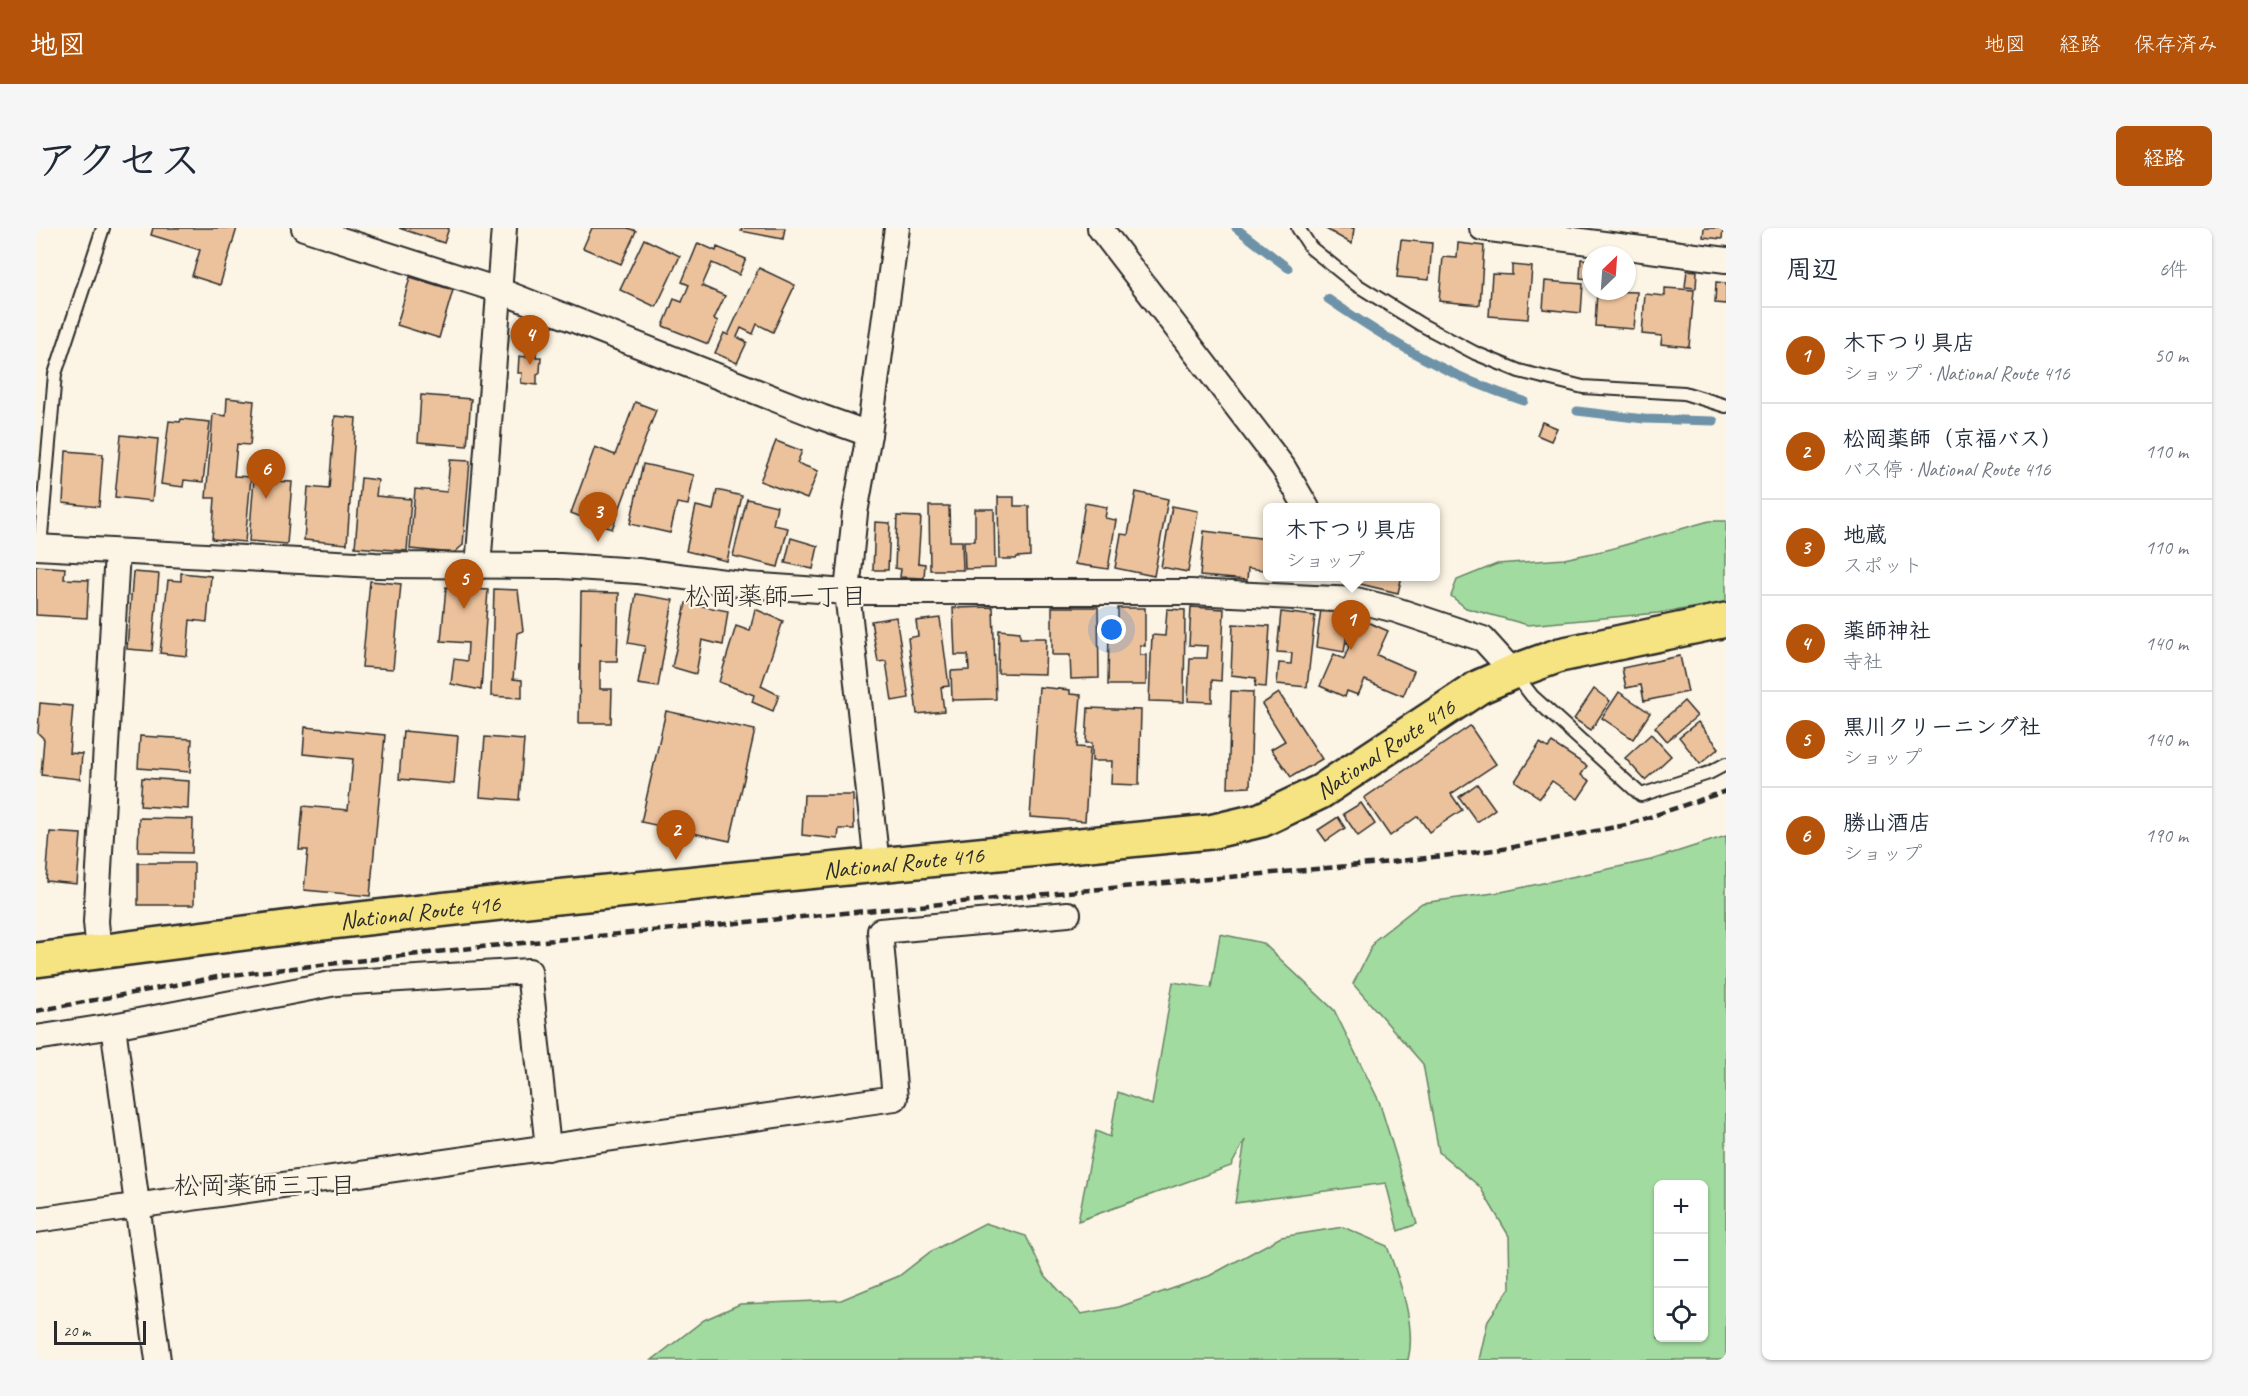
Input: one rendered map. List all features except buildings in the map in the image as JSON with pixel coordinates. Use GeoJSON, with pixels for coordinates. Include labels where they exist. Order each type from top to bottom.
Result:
{"type":"FeatureCollection","features":[{"type":"Feature","properties":{"kind":"highway","name":"National Route 416"},"geometry":{"type":"LineString","coordinates":[[36,960],[524,900],[1210,832],[1261,820],[1320,792],[1479,687],[1513,672],[1560,655],[1726,620]]}},
{"type":"Feature","properties":{"kind":"street"},"geometry":{"type":"LineString","coordinates":[[304,228],[498,290],[868,434]]}},
{"type":"Feature","properties":{"kind":"street"},"geometry":{"type":"LineString","coordinates":[[478,567],[504,228]]}},
{"type":"Feature","properties":{"kind":"street"},"geometry":{"type":"LineString","coordinates":[[878,865],[847,592],[855,513],[897,228]]}},
{"type":"Feature","properties":{"kind":"street"},"geometry":{"type":"LineString","coordinates":[[1100,228],[1283,467],[1305,503]]}},
{"type":"Feature","properties":{"kind":"street"},"geometry":{"type":"LineString","coordinates":[[1482,228],[1726,260]]}},
{"type":"Feature","properties":{"kind":"street"},"geometry":{"type":"LineString","coordinates":[[38,547],[375,565],[560,566],[638,572],[748,585],[847,592],[1190,592],[1307,586],[1396,610],[1483,639],[1513,672]]}},
{"type":"Feature","properties":{"kind":"street"},"geometry":{"type":"LineString","coordinates":[[99,952],[96,922],[117,552]]}},
{"type":"Feature","properties":{"kind":"street"},"geometry":{"type":"LineString","coordinates":[[36,1220],[895,1098],[880,931],[1068,914]]}},
{"type":"Feature","properties":{"kind":"street"},"geometry":{"type":"LineString","coordinates":[[36,1038],[114,1026],[336,983],[528,971],[548,1148]]}},
{"type":"Feature","properties":{"kind":"street"},"geometry":{"type":"LineString","coordinates":[[114,1026],[136,1207],[158,1360]]}},
{"type":"Feature","properties":{"kind":"lane"},"geometry":{"type":"LineString","coordinates":[[38,547],[55,374],[103,228]]}},
{"type":"Feature","properties":{"kind":"lane"},"geometry":{"type":"LineString","coordinates":[[1298,228],[1311,248],[1357,285],[1420,324],[1475,353],[1519,371],[1583,387],[1684,393],[1726,406]]}},
{"type":"Feature","properties":{"kind":"lane"},"geometry":{"type":"LineString","coordinates":[[1513,672],[1532,696],[1641,795],[1709,773],[1726,764]]}},
{"type":"Feature","properties":{"kind":"green space"},"geometry":{"type":"Polygon","coordinates":[[[1709,521],[1726,521],[1726,603],[1658,613],[1528,625],[1466,608],[1451,596],[1457,580],[1497,564],[1564,559],[1607,550],[1709,521]]]}},
{"type":"Feature","properties":{"kind":"green space"},"geometry":{"type":"Polygon","coordinates":[[[1726,836],[1726,1360],[1479,1360],[1488,1320],[1510,1288],[1509,1236],[1480,1187],[1439,1152],[1423,1064],[1353,984],[1375,940],[1422,903],[1501,892],[1651,860],[1726,836]]]}},
{"type":"Feature","properties":{"kind":"green space"},"geometry":{"type":"Polygon","coordinates":[[[1220,934],[1263,943],[1334,1010],[1379,1101],[1417,1224],[1398,1231],[1386,1183],[1235,1203],[1245,1140],[1231,1166],[1078,1221],[1096,1131],[1110,1137],[1118,1092],[1152,1105],[1173,982],[1211,988],[1220,934]]]}},
{"type":"Feature","properties":{"kind":"green space"},"geometry":{"type":"Polygon","coordinates":[[[985,1223],[1026,1236],[1044,1274],[1081,1314],[1119,1307],[1209,1276],[1281,1237],[1343,1227],[1387,1246],[1408,1317],[1410,1346],[1408,1360],[652,1360],[704,1320],[740,1304],[841,1300],[899,1276],[930,1252],[985,1223]]]}},
{"type":"Feature","properties":{"kind":"waterway"},"geometry":{"type":"LineString","coordinates":[[1236,228],[1288,268]]}},
{"type":"Feature","properties":{"kind":"waterway"},"geometry":{"type":"LineString","coordinates":[[1328,299],[1422,358],[1497,392],[1524,401]]}},
{"type":"Feature","properties":{"kind":"waterway"},"geometry":{"type":"LineString","coordinates":[[1577,411],[1644,419],[1714,421]]}},
{"type":"Feature","properties":{"kind":"railway"},"geometry":{"type":"LineString","coordinates":[[36,1011],[223,976],[490,946],[1391,862],[1503,849],[1626,825],[1726,791]]}},
{"type":"Feature","properties":{"kind":"place","name":"薬師神社"},"geometry":{"type":"Point","coordinates":[530,365]}},
{"type":"Feature","properties":{"kind":"place","name":"勝山酒店"},"geometry":{"type":"Point","coordinates":[266,499]}},
{"type":"Feature","properties":{"kind":"place","name":"地蔵"},"geometry":{"type":"Point","coordinates":[598,542]}},
{"type":"Feature","properties":{"kind":"place","name":"黒川クリーニング社"},"geometry":{"type":"Point","coordinates":[464,609]}},
{"type":"Feature","properties":{"kind":"place","name":"木下つり具店"},"geometry":{"type":"Point","coordinates":[1351,650]}},
{"type":"Feature","properties":{"kind":"place","name":"松岡薬師（京福バス）"},"geometry":{"type":"Point","coordinates":[676,860]}},
{"type":"Feature","properties":{"kind":"district","name":"松岡薬師一丁目"},"geometry":{"type":"Point","coordinates":[776,596]}},
{"type":"Feature","properties":{"kind":"district","name":"松岡薬師三丁目"},"geometry":{"type":"Point","coordinates":[265,1185]}}]}
